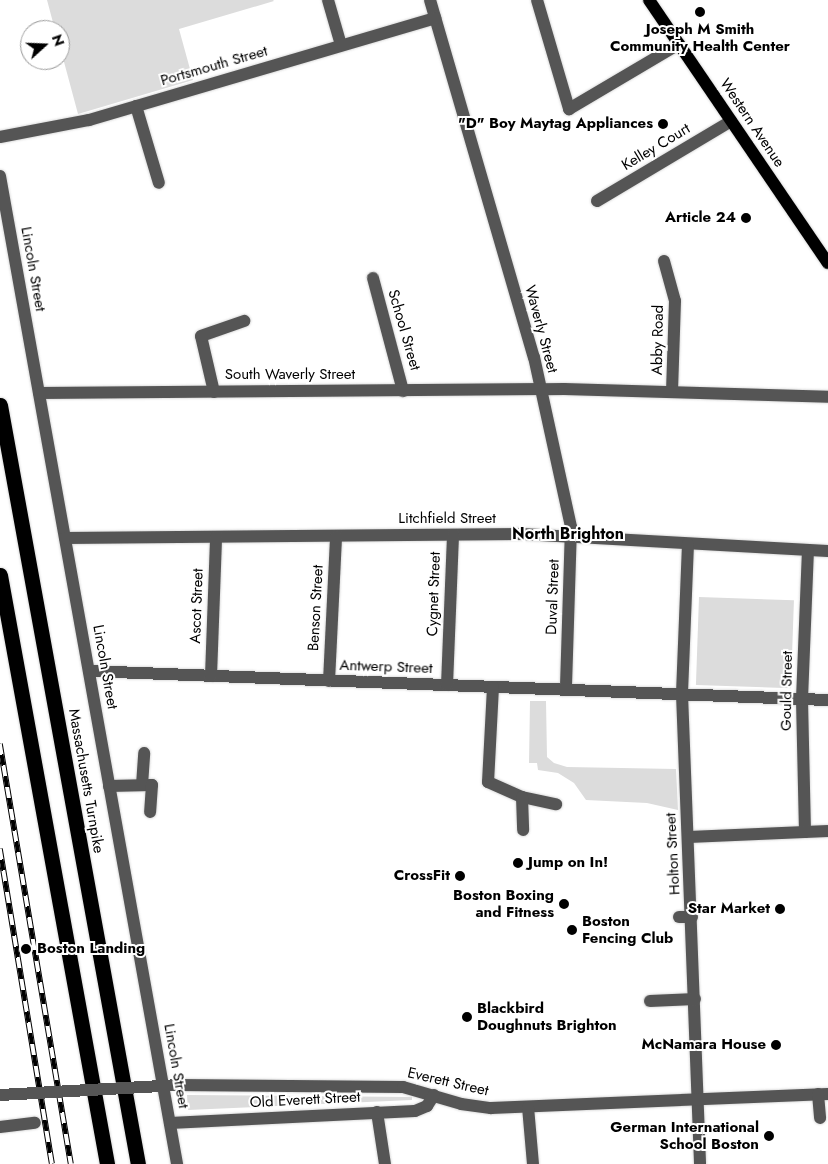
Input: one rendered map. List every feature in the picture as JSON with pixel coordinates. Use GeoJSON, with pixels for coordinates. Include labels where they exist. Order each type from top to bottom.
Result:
{"type":"FeatureCollection","features":[{"type":"Feature","properties":{"kind":"highway","name":"Massachusetts Turnpike"},"geometry":{"type":"LineString","coordinates":[[0,405],[138,1164]]}},
{"type":"Feature","properties":{"kind":"highway"},"geometry":{"type":"LineString","coordinates":[[0,575],[107,1164]]}},
{"type":"Feature","properties":{"kind":"main road","name":"Western Avenue"},"geometry":{"type":"LineString","coordinates":[[649,0],[828,263]]}},
{"type":"Feature","properties":{"kind":"street"},"geometry":{"type":"LineString","coordinates":[[328,0],[341,45]]}},
{"type":"Feature","properties":{"kind":"street","name":"Waverly Street"},"geometry":{"type":"LineString","coordinates":[[430,0],[540,390],[828,397]]}},
{"type":"Feature","properties":{"kind":"street"},"geometry":{"type":"LineString","coordinates":[[537,0],[569,109],[679,44]]}},
{"type":"Feature","properties":{"kind":"street","name":"Portsmouth Street"},"geometry":{"type":"LineString","coordinates":[[0,137],[82,122],[435,18]]}},
{"type":"Feature","properties":{"kind":"street"},"geometry":{"type":"LineString","coordinates":[[136,106],[159,183]]}},
{"type":"Feature","properties":{"kind":"street","name":"Kelley Court"},"geometry":{"type":"LineString","coordinates":[[597,201],[731,121]]}},
{"type":"Feature","properties":{"kind":"street","name":"Lincoln Street"},"geometry":{"type":"LineString","coordinates":[[0,176],[177,1164]]}},
{"type":"Feature","properties":{"kind":"street","name":"Abby Road"},"geometry":{"type":"LineString","coordinates":[[664,261],[675,297],[672,392]]}},
{"type":"Feature","properties":{"kind":"street","name":"School Street"},"geometry":{"type":"LineString","coordinates":[[372,278],[403,391]]}},
{"type":"Feature","properties":{"kind":"street"},"geometry":{"type":"LineString","coordinates":[[214,392],[201,336],[244,321]]}},
{"type":"Feature","properties":{"kind":"street","name":"South Waverly Street"},"geometry":{"type":"LineString","coordinates":[[39,393],[540,390]]}},
{"type":"Feature","properties":{"kind":"street","name":"Duval Street"},"geometry":{"type":"LineString","coordinates":[[540,390],[571,537],[566,690]]}},
{"type":"Feature","properties":{"kind":"street","name":"Litchfield Street"},"geometry":{"type":"LineString","coordinates":[[65,538],[453,535],[571,537],[828,551]]}},
{"type":"Feature","properties":{"kind":"street","name":"Cygnet Street"},"geometry":{"type":"LineString","coordinates":[[447,685],[453,535]]}},
{"type":"Feature","properties":{"kind":"street","name":"Benson Street"},"geometry":{"type":"LineString","coordinates":[[329,681],[336,536]]}},
{"type":"Feature","properties":{"kind":"street","name":"Ascot Street"},"geometry":{"type":"LineString","coordinates":[[211,676],[216,537]]}},
{"type":"Feature","properties":{"kind":"street","name":"Holton Street"},"geometry":{"type":"LineString","coordinates":[[688,544],[682,694],[689,837],[700,1164]]}},
{"type":"Feature","properties":{"kind":"street","name":"Gould Street"},"geometry":{"type":"LineString","coordinates":[[805,832],[802,699],[808,550]]}},
{"type":"Feature","properties":{"kind":"street","name":"Antwerp Street"},"geometry":{"type":"LineString","coordinates":[[89,672],[828,700]]}},
{"type":"Feature","properties":{"kind":"street"},"geometry":{"type":"LineString","coordinates":[[493,687],[488,782],[522,797],[556,804]]}},
{"type":"Feature","properties":{"kind":"street"},"geometry":{"type":"LineString","coordinates":[[142,785],[144,753]]}},
{"type":"Feature","properties":{"kind":"street"},"geometry":{"type":"LineString","coordinates":[[109,786],[152,785],[150,812]]}},
{"type":"Feature","properties":{"kind":"street"},"geometry":{"type":"LineString","coordinates":[[522,797],[523,830]]}},
{"type":"Feature","properties":{"kind":"street"},"geometry":{"type":"LineString","coordinates":[[689,837],[828,831]]}},
{"type":"Feature","properties":{"kind":"street"},"geometry":{"type":"LineString","coordinates":[[679,917],[692,917]]}},
{"type":"Feature","properties":{"kind":"street"},"geometry":{"type":"LineString","coordinates":[[650,1001],[695,999]]}},
{"type":"Feature","properties":{"kind":"street","name":"Everett Street"},"geometry":{"type":"LineString","coordinates":[[0,1095],[177,1085],[403,1087],[475,1107],[528,1107],[823,1094]]}},
{"type":"Feature","properties":{"kind":"street"},"geometry":{"type":"LineString","coordinates":[[820,1118],[823,1094]]}},
{"type":"Feature","properties":{"kind":"street","name":"Old Everett Street"},"geometry":{"type":"LineString","coordinates":[[170,1123],[422,1109],[434,1095]]}},
{"type":"Feature","properties":{"kind":"street"},"geometry":{"type":"LineString","coordinates":[[528,1107],[532,1164]]}},
{"type":"Feature","properties":{"kind":"street"},"geometry":{"type":"LineString","coordinates":[[377,1112],[385,1164]]}},
{"type":"Feature","properties":{"kind":"street"},"geometry":{"type":"LineString","coordinates":[[0,1127],[35,1122]]}},
{"type":"Feature","properties":{"kind":"shaded area"},"geometry":{"type":"Polygon","coordinates":[[[47,0],[274,1],[179,29],[193,80],[78,114],[66,70],[70,70],[70,20],[52,20],[47,0]]]}},
{"type":"Feature","properties":{"kind":"shaded area"},"geometry":{"type":"Polygon","coordinates":[[[699,597],[794,600],[791,688],[696,685],[699,597]]]}},
{"type":"Feature","properties":{"kind":"shaded area"},"geometry":{"type":"Polygon","coordinates":[[[530,701],[546,701],[547,757],[554,763],[567,767],[676,769],[678,810],[647,803],[586,800],[574,783],[558,773],[538,770],[537,763],[529,763],[530,701]]]}},
{"type":"Feature","properties":{"kind":"shaded area"},"geometry":{"type":"Polygon","coordinates":[[[187,1095],[412,1097],[412,1100],[188,1110],[187,1095]]]}},
{"type":"Feature","properties":{"kind":"railway"},"geometry":{"type":"LineString","coordinates":[[0,744],[71,1164]]}},
{"type":"Feature","properties":{"kind":"railway"},"geometry":{"type":"LineString","coordinates":[[0,849],[52,1164]]}},
{"type":"Feature","properties":{"kind":"place","name":"Joseph M Smith Community Health Center"},"geometry":{"type":"Point","coordinates":[700,12]}},
{"type":"Feature","properties":{"kind":"place","name":"\"D\" Boy Maytag Appliances"},"geometry":{"type":"Point","coordinates":[663,124]}},
{"type":"Feature","properties":{"kind":"place","name":"Article 24"},"geometry":{"type":"Point","coordinates":[746,218]}},
{"type":"Feature","properties":{"kind":"place","name":"Jump on In!"},"geometry":{"type":"Point","coordinates":[518,863]}},
{"type":"Feature","properties":{"kind":"place","name":"CrossFit"},"geometry":{"type":"Point","coordinates":[460,876]}},
{"type":"Feature","properties":{"kind":"place","name":"Boston Boxing and Fitness"},"geometry":{"type":"Point","coordinates":[564,904]}},
{"type":"Feature","properties":{"kind":"place","name":"Star Market"},"geometry":{"type":"Point","coordinates":[780,909]}},
{"type":"Feature","properties":{"kind":"place","name":"Boston Fencing Club"},"geometry":{"type":"Point","coordinates":[572,930]}},
{"type":"Feature","properties":{"kind":"place","name":"Boston Landing"},"geometry":{"type":"Point","coordinates":[26,949]}},
{"type":"Feature","properties":{"kind":"place","name":"Blackbird Doughnuts Brighton"},"geometry":{"type":"Point","coordinates":[467,1017]}},
{"type":"Feature","properties":{"kind":"place","name":"McNamara House"},"geometry":{"type":"Point","coordinates":[776,1045]}},
{"type":"Feature","properties":{"kind":"place","name":"German International School Boston"},"geometry":{"type":"Point","coordinates":[769,1136]}},
{"type":"Feature","properties":{"kind":"district","name":"North Brighton"},"geometry":{"type":"Point","coordinates":[568,534]}}]}
